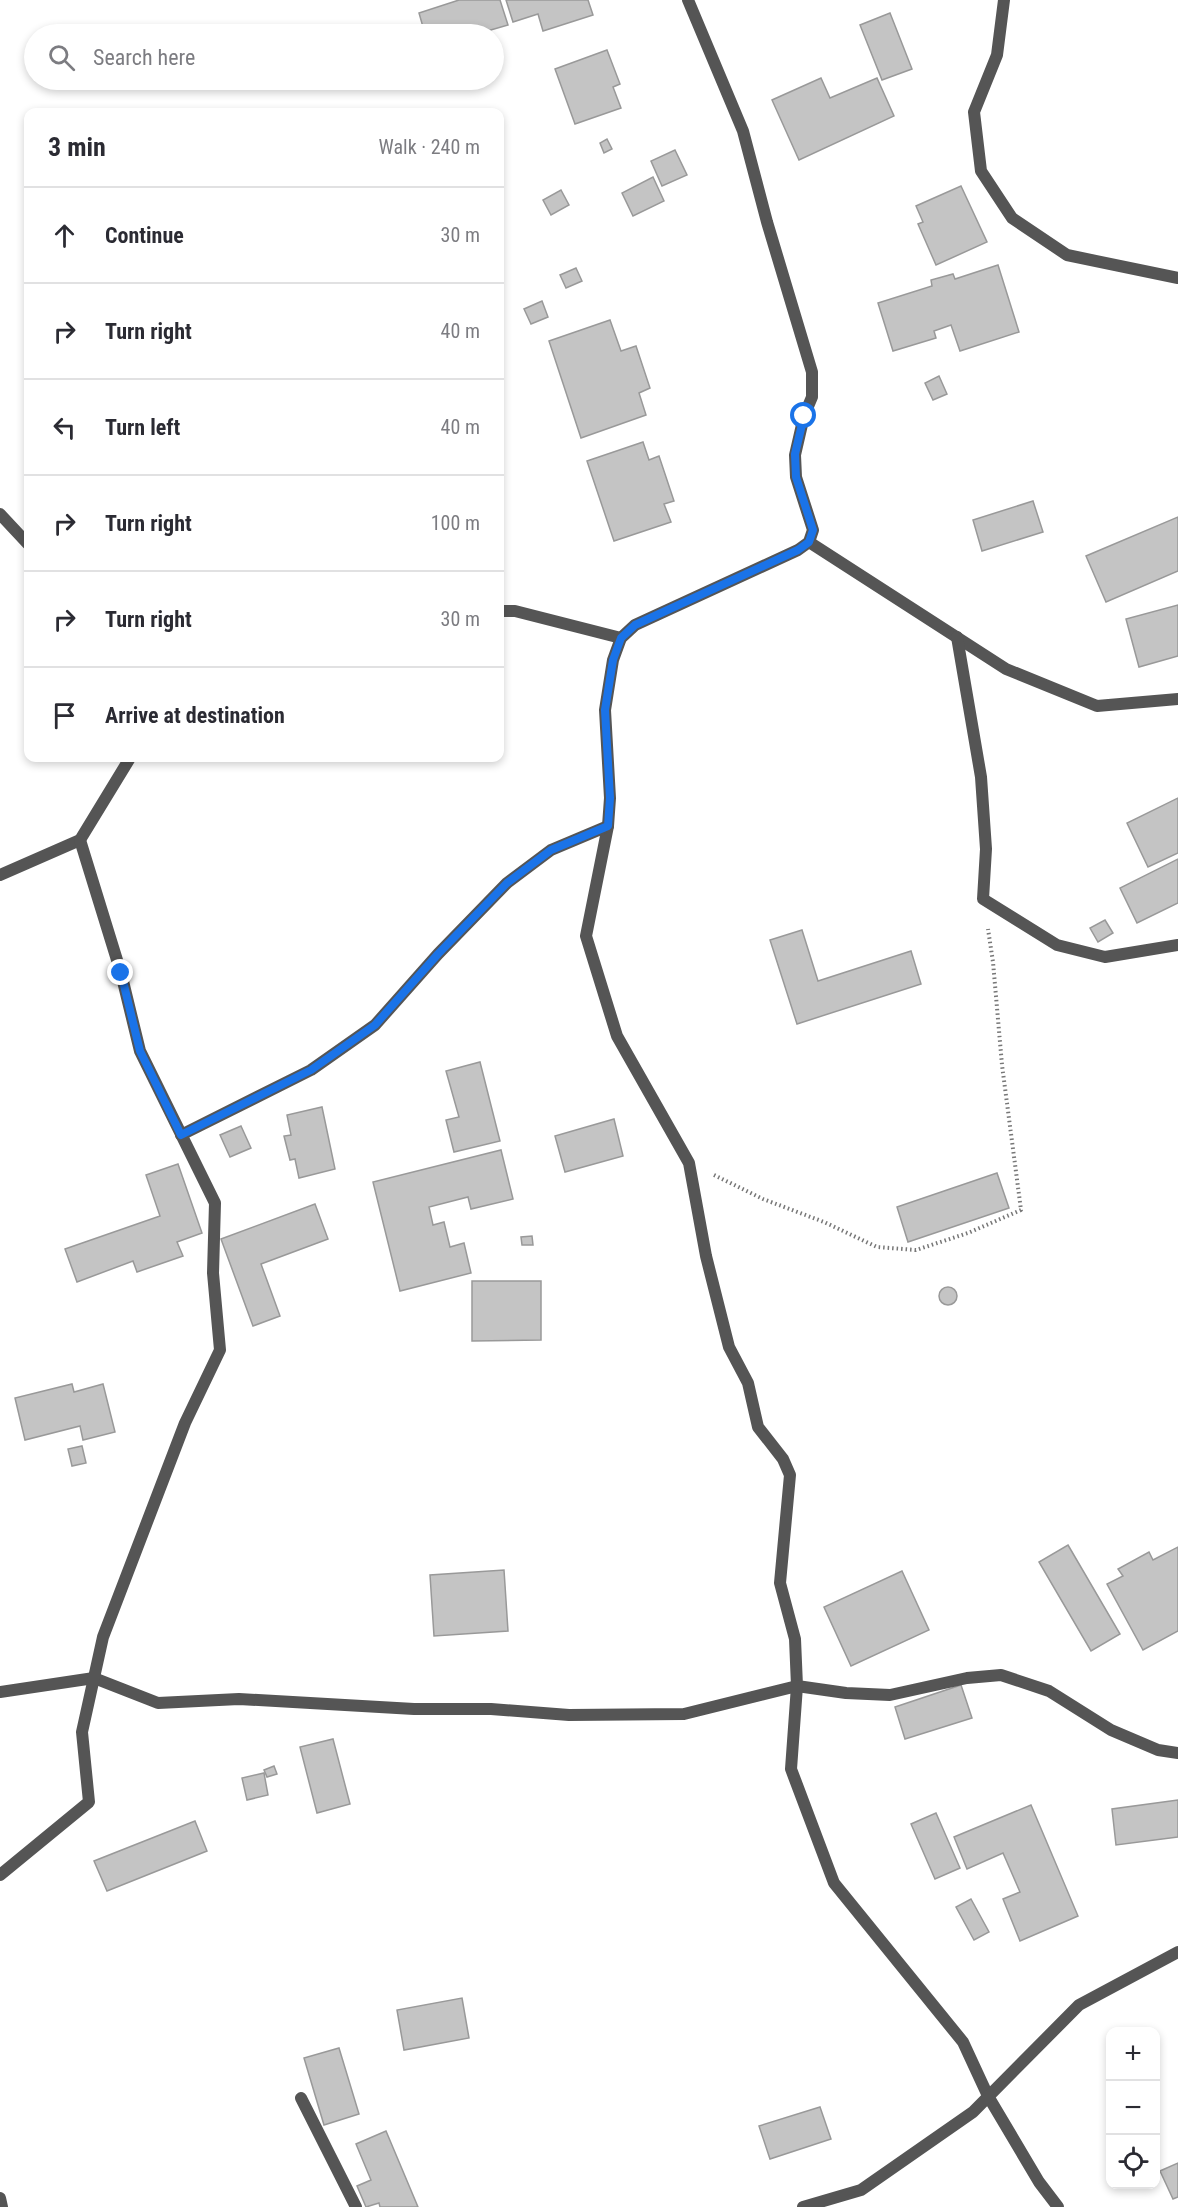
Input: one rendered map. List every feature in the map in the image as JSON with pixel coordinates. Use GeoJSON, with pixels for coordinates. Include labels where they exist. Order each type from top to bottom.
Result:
{"type":"FeatureCollection","features":[{"type":"Feature","properties":{"kind":"street"},"geometry":{"type":"LineString","coordinates":[[688,0],[743,131],[812,372],[812,397],[804,416],[795,454],[796,477],[813,530],[809,542],[798,550],[635,625],[621,638],[613,660],[605,710],[610,798],[608,826],[586,936],[617,1036],[689,1163],[706,1256],[729,1347],[748,1383],[758,1427],[783,1459],[790,1475],[780,1583],[795,1639],[797,1686],[791,1769],[834,1883],[963,2043],[988,2096],[1039,2182],[1058,2207]]}},
{"type":"Feature","properties":{"kind":"street"},"geometry":{"type":"LineString","coordinates":[[1004,0],[997,56],[974,111],[981,171],[1012,218],[1067,255],[1178,278]]}},
{"type":"Feature","properties":{"kind":"street"},"geometry":{"type":"LineString","coordinates":[[0,514],[24,539]]}},
{"type":"Feature","properties":{"kind":"street"},"geometry":{"type":"LineString","coordinates":[[809,542],[1006,669],[1097,706],[1178,699]]}},
{"type":"Feature","properties":{"kind":"street"},"geometry":{"type":"LineString","coordinates":[[504,611],[515,611],[621,638]]}},
{"type":"Feature","properties":{"kind":"street"},"geometry":{"type":"LineString","coordinates":[[957,637],[981,777],[986,849],[983,899],[1057,945],[1106,957],[1178,945]]}},
{"type":"Feature","properties":{"kind":"street"},"geometry":{"type":"LineString","coordinates":[[0,875],[80,840],[128,762]]}},
{"type":"Feature","properties":{"kind":"street"},"geometry":{"type":"LineString","coordinates":[[181,1135],[311,1070],[375,1025],[438,954],[507,883],[551,850],[608,826]]}},
{"type":"Feature","properties":{"kind":"street"},"geometry":{"type":"LineString","coordinates":[[0,1875],[89,1802],[82,1732],[103,1636],[184,1423],[220,1350],[213,1273],[215,1203],[140,1051],[121,973],[80,840]]}},
{"type":"Feature","properties":{"kind":"street"},"geometry":{"type":"LineString","coordinates":[[0,1692],[94,1678],[158,1703],[239,1699],[414,1709],[491,1709],[569,1714],[684,1714],[797,1686],[846,1693],[890,1695],[956,1680],[1001,1675],[1049,1690],[1111,1730],[1158,1750],[1178,1753]]}},
{"type":"Feature","properties":{"kind":"street"},"geometry":{"type":"LineString","coordinates":[[802,2207],[861,2190],[973,2112],[1079,2005],[1178,1952]]}},
{"type":"Feature","properties":{"kind":"street"},"geometry":{"type":"LineString","coordinates":[[301,2098],[356,2207]]}},
{"type":"Feature","properties":{"kind":"street"},"geometry":{"type":"LineString","coordinates":[[0,2198],[2,2207]]}},
{"type":"Feature","properties":{"kind":"path"},"geometry":{"type":"LineString","coordinates":[[689,1163],[763,1199],[824,1222],[877,1247],[916,1250],[968,1233],[1021,1210],[1002,1065],[993,962],[983,899]]}},
{"type":"Feature","properties":{"kind":"building"},"geometry":{"type":"Polygon","coordinates":[[[459,0],[500,0],[508,25],[422,24],[419,13],[459,0]]]}},
{"type":"Feature","properties":{"kind":"building"},"geometry":{"type":"Polygon","coordinates":[[[506,0],[588,0],[593,15],[543,31],[538,14],[513,22],[506,0]]]}},
{"type":"Feature","properties":{"kind":"building"},"geometry":{"type":"Polygon","coordinates":[[[890,13],[912,69],[882,80],[860,25],[890,13]]]}},
{"type":"Feature","properties":{"kind":"building"},"geometry":{"type":"Polygon","coordinates":[[[607,50],[620,84],[613,87],[621,108],[575,124],[555,69],[607,50]]]}},
{"type":"Feature","properties":{"kind":"building"},"geometry":{"type":"Polygon","coordinates":[[[821,78],[830,98],[877,78],[894,116],[799,160],[772,100],[821,78]]]}},
{"type":"Feature","properties":{"kind":"building"},"geometry":{"type":"Polygon","coordinates":[[[607,139],[612,149],[604,153],[600,143],[607,139]]]}},
{"type":"Feature","properties":{"kind":"building"},"geometry":{"type":"Polygon","coordinates":[[[675,150],[687,175],[662,186],[651,161],[675,150]]]}},
{"type":"Feature","properties":{"kind":"building"},"geometry":{"type":"Polygon","coordinates":[[[653,177],[664,201],[633,216],[622,193],[653,177]]]}},
{"type":"Feature","properties":{"kind":"building"},"geometry":{"type":"Polygon","coordinates":[[[961,186],[987,242],[936,265],[918,224],[923,222],[916,206],[961,186]]]}},
{"type":"Feature","properties":{"kind":"building"},"geometry":{"type":"Polygon","coordinates":[[[561,190],[569,205],[551,215],[543,200],[561,190]]]}},
{"type":"Feature","properties":{"kind":"building"},"geometry":{"type":"Polygon","coordinates":[[[998,265],[1019,332],[960,351],[951,325],[934,331],[936,338],[893,351],[878,303],[932,286],[931,280],[953,274],[955,279],[998,265]]]}},
{"type":"Feature","properties":{"kind":"building"},"geometry":{"type":"Polygon","coordinates":[[[576,268],[582,281],[566,288],[560,275],[576,268]]]}},
{"type":"Feature","properties":{"kind":"building"},"geometry":{"type":"Polygon","coordinates":[[[542,301],[548,317],[531,324],[524,309],[542,301]]]}},
{"type":"Feature","properties":{"kind":"building"},"geometry":{"type":"Polygon","coordinates":[[[610,320],[621,351],[636,346],[650,388],[639,393],[646,415],[581,438],[549,341],[610,320]]]}},
{"type":"Feature","properties":{"kind":"building"},"geometry":{"type":"Polygon","coordinates":[[[939,376],[947,394],[933,400],[925,383],[939,376]]]}},
{"type":"Feature","properties":{"kind":"building"},"geometry":{"type":"Polygon","coordinates":[[[643,442],[649,460],[659,456],[674,501],[664,504],[671,522],[614,541],[587,461],[643,442]]]}},
{"type":"Feature","properties":{"kind":"building"},"geometry":{"type":"Polygon","coordinates":[[[1033,501],[1043,532],[982,551],[973,520],[1033,501]]]}},
{"type":"Feature","properties":{"kind":"building"},"geometry":{"type":"Polygon","coordinates":[[[1178,517],[1178,571],[1106,602],[1086,556],[1178,517]]]}},
{"type":"Feature","properties":{"kind":"building"},"geometry":{"type":"Polygon","coordinates":[[[1178,605],[1178,656],[1139,667],[1126,619],[1178,605]]]}},
{"type":"Feature","properties":{"kind":"building"},"geometry":{"type":"Polygon","coordinates":[[[1178,798],[1178,853],[1148,867],[1127,823],[1178,798]]]}},
{"type":"Feature","properties":{"kind":"building"},"geometry":{"type":"Polygon","coordinates":[[[1178,859],[1178,903],[1137,923],[1120,888],[1178,859]]]}},
{"type":"Feature","properties":{"kind":"building"},"geometry":{"type":"Polygon","coordinates":[[[1105,920],[1113,933],[1098,942],[1090,928],[1105,920]]]}},
{"type":"Feature","properties":{"kind":"building"},"geometry":{"type":"Polygon","coordinates":[[[802,930],[818,981],[911,951],[921,984],[797,1024],[770,940],[802,930]]]}},
{"type":"Feature","properties":{"kind":"building"},"geometry":{"type":"Polygon","coordinates":[[[480,1062],[500,1141],[454,1152],[446,1120],[459,1117],[446,1071],[480,1062]]]}},
{"type":"Feature","properties":{"kind":"building"},"geometry":{"type":"Polygon","coordinates":[[[322,1107],[335,1169],[299,1178],[295,1159],[290,1160],[284,1136],[291,1135],[287,1115],[322,1107]]]}},
{"type":"Feature","properties":{"kind":"building"},"geometry":{"type":"Polygon","coordinates":[[[614,1119],[623,1156],[565,1172],[555,1136],[614,1119]]]}},
{"type":"Feature","properties":{"kind":"building"},"geometry":{"type":"Polygon","coordinates":[[[241,1126],[251,1148],[230,1157],[220,1135],[241,1126]]]}},
{"type":"Feature","properties":{"kind":"building"},"geometry":{"type":"Polygon","coordinates":[[[501,1150],[513,1199],[471,1209],[468,1197],[429,1207],[433,1225],[444,1222],[450,1247],[464,1243],[471,1273],[400,1291],[373,1182],[501,1150]]]}},
{"type":"Feature","properties":{"kind":"building"},"geometry":{"type":"Polygon","coordinates":[[[178,1164],[202,1233],[177,1242],[183,1256],[137,1272],[133,1261],[77,1282],[65,1249],[160,1216],[146,1175],[178,1164]]]}},
{"type":"Feature","properties":{"kind":"building"},"geometry":{"type":"Polygon","coordinates":[[[997,1173],[1009,1208],[908,1242],[897,1207],[997,1173]]]}},
{"type":"Feature","properties":{"kind":"building"},"geometry":{"type":"Polygon","coordinates":[[[315,1204],[328,1239],[261,1264],[280,1316],[253,1326],[221,1239],[315,1204]]]}},
{"type":"Feature","properties":{"kind":"building"},"geometry":{"type":"Polygon","coordinates":[[[532,1236],[533,1245],[522,1245],[521,1237],[532,1236]]]}},
{"type":"Feature","properties":{"kind":"building"},"geometry":{"type":"Polygon","coordinates":[[[472,1281],[541,1281],[541,1340],[472,1341],[472,1281]]]}},
{"type":"Feature","properties":{"kind":"building"},"geometry":{"type":"Polygon","coordinates":[[[948,1287],[954,1290],[957,1296],[954,1302],[948,1305],[942,1302],[939,1296],[942,1290],[948,1287]]]}},
{"type":"Feature","properties":{"kind":"building"},"geometry":{"type":"Polygon","coordinates":[[[72,1384],[74,1392],[103,1384],[115,1432],[83,1440],[80,1426],[25,1440],[15,1398],[72,1384]]]}},
{"type":"Feature","properties":{"kind":"building"},"geometry":{"type":"Polygon","coordinates":[[[82,1446],[86,1463],[72,1466],[68,1449],[82,1446]]]}},
{"type":"Feature","properties":{"kind":"building"},"geometry":{"type":"Polygon","coordinates":[[[1068,1545],[1120,1634],[1091,1651],[1039,1562],[1068,1545]]]}},
{"type":"Feature","properties":{"kind":"building"},"geometry":{"type":"Polygon","coordinates":[[[1178,1547],[1178,1631],[1143,1650],[1107,1584],[1123,1576],[1118,1569],[1149,1552],[1153,1560],[1178,1547]]]}},
{"type":"Feature","properties":{"kind":"building"},"geometry":{"type":"Polygon","coordinates":[[[504,1570],[508,1631],[434,1636],[430,1575],[504,1570]]]}},
{"type":"Feature","properties":{"kind":"building"},"geometry":{"type":"Polygon","coordinates":[[[902,1571],[929,1630],[851,1666],[824,1607],[902,1571]]]}},
{"type":"Feature","properties":{"kind":"building"},"geometry":{"type":"Polygon","coordinates":[[[961,1685],[972,1718],[905,1739],[895,1707],[961,1685]]]}},
{"type":"Feature","properties":{"kind":"building"},"geometry":{"type":"Polygon","coordinates":[[[333,1739],[350,1804],[317,1813],[300,1747],[333,1739]]]}},
{"type":"Feature","properties":{"kind":"building"},"geometry":{"type":"Polygon","coordinates":[[[274,1766],[277,1774],[267,1777],[264,1770],[274,1766]]]}},
{"type":"Feature","properties":{"kind":"building"},"geometry":{"type":"Polygon","coordinates":[[[264,1773],[268,1795],[247,1800],[242,1778],[264,1773]]]}},
{"type":"Feature","properties":{"kind":"building"},"geometry":{"type":"Polygon","coordinates":[[[1178,1800],[1178,1837],[1116,1845],[1112,1809],[1178,1800]]]}},
{"type":"Feature","properties":{"kind":"building"},"geometry":{"type":"Polygon","coordinates":[[[1031,1805],[1078,1916],[1020,1941],[1003,1899],[1020,1892],[1003,1853],[967,1869],[954,1837],[1031,1805]]]}},
{"type":"Feature","properties":{"kind":"building"},"geometry":{"type":"Polygon","coordinates":[[[936,1813],[960,1868],[935,1879],[911,1824],[936,1813]]]}},
{"type":"Feature","properties":{"kind":"building"},"geometry":{"type":"Polygon","coordinates":[[[195,1821],[207,1851],[107,1891],[94,1861],[195,1821]]]}},
{"type":"Feature","properties":{"kind":"building"},"geometry":{"type":"Polygon","coordinates":[[[971,1899],[989,1932],[974,1940],[956,1907],[971,1899]]]}},
{"type":"Feature","properties":{"kind":"building"},"geometry":{"type":"Polygon","coordinates":[[[462,1998],[469,2038],[404,2050],[397,2010],[462,1998]]]}},
{"type":"Feature","properties":{"kind":"building"},"geometry":{"type":"Polygon","coordinates":[[[339,2048],[359,2114],[324,2125],[304,2058],[339,2048]]]}},
{"type":"Feature","properties":{"kind":"building"},"geometry":{"type":"Polygon","coordinates":[[[820,2107],[831,2139],[770,2159],[759,2126],[820,2107]]]}},
{"type":"Feature","properties":{"kind":"building"},"geometry":{"type":"Polygon","coordinates":[[[386,2131],[418,2207],[380,2207],[379,2203],[366,2207],[357,2186],[371,2180],[356,2144],[386,2131]]]}},
{"type":"Feature","properties":{"kind":"building"},"geometry":{"type":"Polygon","coordinates":[[[1178,2163],[1178,2197],[1173,2199],[1160,2171],[1178,2163]]]}},
{"type":"Feature","properties":{"kind":"route"},"geometry":{"type":"LineString","coordinates":[[121,973],[140,1051],[181,1135],[311,1070],[375,1025],[438,954],[507,883],[551,850],[608,826],[610,798],[605,710],[613,660],[621,638],[635,625],[798,550],[809,542],[813,530],[796,477],[795,454],[804,416]]}}]}
